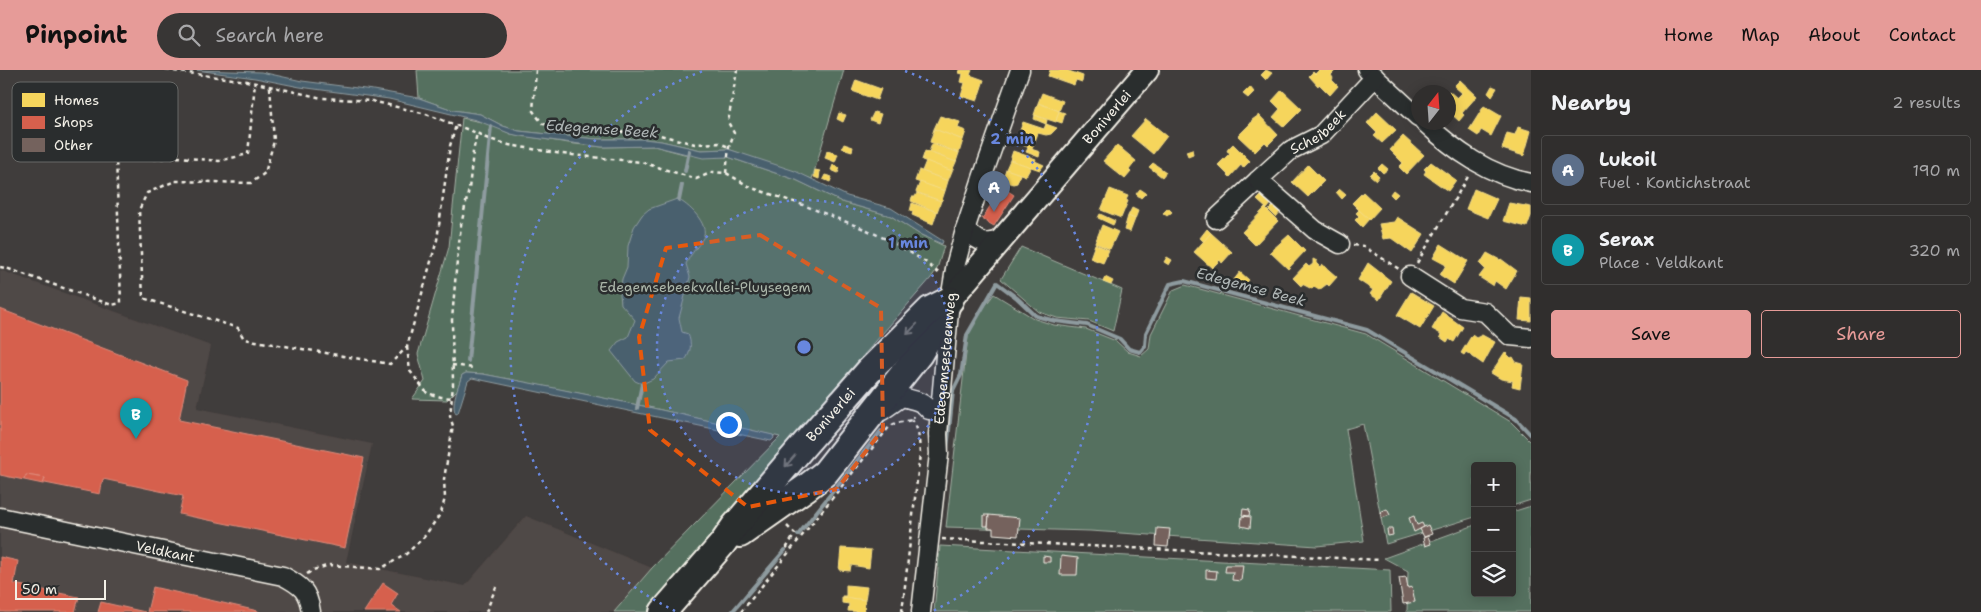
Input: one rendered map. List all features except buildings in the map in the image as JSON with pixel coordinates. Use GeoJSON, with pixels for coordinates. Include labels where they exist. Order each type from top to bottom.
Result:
{"type":"FeatureCollection","features":[{"type":"Feature","properties":{"kind":"highway","name":"Boniverlei"},"geometry":{"type":"LineString","coordinates":[[723,543],[734,538],[807,487],[825,472],[919,354],[940,305]]}},
{"type":"Feature","properties":{"kind":"highway","name":"Boniverlei"},"geometry":{"type":"LineString","coordinates":[[663,612],[723,543],[734,526],[869,371],[940,305]]}},
{"type":"Feature","properties":{"kind":"main road","name":"Boniverlei"},"geometry":{"type":"LineString","coordinates":[[940,305],[1004,238],[1147,70]]}},
{"type":"Feature","properties":{"kind":"street"},"geometry":{"type":"LineString","coordinates":[[940,305],[956,263],[965,230],[1020,70]]}},
{"type":"Feature","properties":{"kind":"street"},"geometry":{"type":"LineString","coordinates":[[1371,74],[1411,111]]}},
{"type":"Feature","properties":{"kind":"street","name":"Scheibeek"},"geometry":{"type":"LineString","coordinates":[[1216,219],[1291,150],[1321,135],[1371,74]]}},
{"type":"Feature","properties":{"kind":"street"},"geometry":{"type":"LineString","coordinates":[[1432,130],[1443,140],[1476,163],[1514,180],[1531,183]]}},
{"type":"Feature","properties":{"kind":"street"},"geometry":{"type":"LineString","coordinates":[[1258,180],[1315,230],[1340,244]]}},
{"type":"Feature","properties":{"kind":"street"},"geometry":{"type":"LineString","coordinates":[[965,230],[981,242],[991,243],[1004,238]]}},
{"type":"Feature","properties":{"kind":"street"},"geometry":{"type":"LineString","coordinates":[[1410,276],[1460,308],[1485,312],[1510,336],[1531,338]]}},
{"type":"Feature","properties":{"kind":"street","name":"Edegemsesteenweg"},"geometry":{"type":"LineString","coordinates":[[910,612],[928,446],[923,405],[936,341],[940,305]]}},
{"type":"Feature","properties":{"kind":"street","name":"Edegemsesteenweg"},"geometry":{"type":"LineString","coordinates":[[921,612],[939,454],[940,305]]}},
{"type":"Feature","properties":{"kind":"street","name":"Boniverlei"},"geometry":{"type":"LineString","coordinates":[[862,427],[902,397],[923,405]]}},
{"type":"Feature","properties":{"kind":"street","name":"Veldkant"},"geometry":{"type":"LineString","coordinates":[[0,517],[283,576],[296,582]]}},
{"type":"Feature","properties":{"kind":"street"},"geometry":{"type":"LineString","coordinates":[[296,582],[308,597],[311,612]]}},
{"type":"Feature","properties":{"kind":"path"},"geometry":{"type":"LineString","coordinates":[[166,70],[254,83],[322,98],[372,101],[426,114],[494,140],[562,154],[641,162],[696,179],[713,172],[726,174],[752,188],[803,204],[867,230],[898,245],[924,261],[941,275]]}},
{"type":"Feature","properties":{"kind":"path"},"geometry":{"type":"LineString","coordinates":[[536,70],[532,111],[543,124],[582,130],[643,133],[676,138],[695,144],[719,143],[730,148]]}},
{"type":"Feature","properties":{"kind":"path"},"geometry":{"type":"LineString","coordinates":[[726,174],[734,133],[728,122],[737,70]]}},
{"type":"Feature","properties":{"kind":"path"},"geometry":{"type":"LineString","coordinates":[[178,157],[219,161],[248,154],[254,83]]}},
{"type":"Feature","properties":{"kind":"path"},"geometry":{"type":"LineString","coordinates":[[270,86],[274,141],[265,173],[251,183],[175,181],[147,193],[139,210],[142,298],[238,328],[244,339],[390,364],[407,347]]}},
{"type":"Feature","properties":{"kind":"path"},"geometry":{"type":"LineString","coordinates":[[453,398],[427,393],[410,370],[407,347],[437,240],[450,146],[456,125]]}},
{"type":"Feature","properties":{"kind":"path"},"geometry":{"type":"LineString","coordinates":[[296,582],[313,570],[330,565],[380,569],[405,555],[424,537],[441,513],[445,498],[444,479],[453,426],[450,416],[453,398],[452,320],[456,271],[477,132]]}},
{"type":"Feature","properties":{"kind":"path"},"geometry":{"type":"LineString","coordinates":[[0,267],[112,305],[120,303],[116,162]]}},
{"type":"Feature","properties":{"kind":"path"},"geometry":{"type":"LineString","coordinates":[[1340,244],[1364,246],[1410,276],[1476,163]]}},
{"type":"Feature","properties":{"kind":"path"},"geometry":{"type":"LineString","coordinates":[[452,366],[474,368]]}},
{"type":"Feature","properties":{"kind":"path"},"geometry":{"type":"LineString","coordinates":[[741,612],[890,426],[912,420],[923,405]]}},
{"type":"Feature","properties":{"kind":"path"},"geometry":{"type":"LineString","coordinates":[[902,612],[920,454],[919,437],[916,425],[912,420]]}},
{"type":"Feature","properties":{"kind":"path"},"geometry":{"type":"LineString","coordinates":[[787,526],[795,534],[787,547],[790,550]]}},
{"type":"Feature","properties":{"kind":"path"},"geometry":{"type":"LineString","coordinates":[[929,539],[1381,560]]}},
{"type":"Feature","properties":{"kind":"path"},"geometry":{"type":"LineString","coordinates":[[486,612],[496,587]]}},
{"type":"Feature","properties":{"kind":"highlighted area"},"geometry":{"type":"Polygon","coordinates":[[[760,235],[881,308],[883,429],[837,489],[748,507],[650,430],[639,337],[666,248],[760,235]]]}},
{"type":"Feature","properties":{"kind":"shaded area"},"geometry":{"type":"Polygon","coordinates":[[[0,270],[211,346],[197,408],[372,444],[346,562],[465,586],[526,516],[652,568],[614,612],[0,612],[0,270]]]}},
{"type":"Feature","properties":{"kind":"green space"},"geometry":{"type":"Polygon","coordinates":[[[417,70],[844,70],[812,179],[728,149],[701,150],[644,139],[596,139],[519,131],[503,126],[480,114],[453,110],[419,98],[417,70]]]}},
{"type":"Feature","properties":{"kind":"green space","name":"Edegemsebeekvallei-Pluysegem"},"geometry":{"type":"Polygon","coordinates":[[[462,118],[486,123],[511,134],[575,144],[602,147],[654,146],[684,154],[728,157],[796,180],[842,202],[891,216],[919,234],[944,246],[937,269],[931,278],[834,389],[841,391],[648,612],[614,612],[652,568],[780,437],[648,407],[483,374],[466,373],[462,375],[457,390],[447,400],[412,399],[425,381],[418,354],[449,247],[462,118]]]}},
{"type":"Feature","properties":{"kind":"green space"},"geometry":{"type":"Polygon","coordinates":[[[1021,247],[1122,290],[1113,331],[1089,321],[1057,318],[1039,312],[1001,279],[1021,247]]]}},
{"type":"Feature","properties":{"kind":"green space"},"geometry":{"type":"Polygon","coordinates":[[[1185,285],[1366,334],[1511,422],[1531,442],[1531,500],[1516,505],[1516,462],[1471,462],[1471,518],[1386,544],[1363,424],[1346,429],[1364,541],[1317,546],[1090,531],[946,527],[968,336],[977,317],[994,294],[1035,319],[1054,325],[1086,329],[1116,341],[1128,352],[1141,356],[1149,349],[1151,334],[1173,290],[1185,285]]]}},
{"type":"Feature","properties":{"kind":"green space"},"geometry":{"type":"Polygon","coordinates":[[[1531,506],[1531,612],[1407,612],[1408,571],[1384,558],[1471,526],[1471,597],[1516,597],[1516,511],[1531,506]]]}},
{"type":"Feature","properties":{"kind":"green space"},"geometry":{"type":"Polygon","coordinates":[[[940,546],[1390,570],[1391,612],[934,612],[940,546]]]}},
{"type":"Feature","properties":{"kind":"water"},"geometry":{"type":"Polygon","coordinates":[[[196,70],[261,72],[302,81],[419,98],[453,110],[480,114],[503,126],[519,131],[596,139],[644,139],[701,150],[728,149],[795,171],[847,196],[891,208],[943,241],[942,244],[919,234],[891,216],[842,202],[796,180],[728,157],[703,158],[654,146],[602,147],[520,136],[476,120],[389,99],[196,70]]]}},
{"type":"Feature","properties":{"kind":"water"},"geometry":{"type":"Polygon","coordinates":[[[677,199],[687,205],[697,215],[701,221],[704,233],[703,238],[686,264],[690,277],[679,318],[682,332],[688,334],[689,337],[690,351],[685,360],[669,362],[653,379],[642,384],[635,381],[611,351],[618,342],[628,337],[635,320],[621,304],[620,294],[622,279],[627,267],[628,246],[634,227],[642,215],[649,209],[677,199]]]}},
{"type":"Feature","properties":{"kind":"water"},"geometry":{"type":"Polygon","coordinates":[[[466,373],[483,374],[648,407],[773,435],[774,438],[771,441],[472,378],[468,381],[458,413],[456,414],[454,406],[456,395],[462,375],[466,373]]]}},
{"type":"Feature","properties":{"kind":"waterway"},"geometry":{"type":"LineString","coordinates":[[468,361],[491,126]]}},
{"type":"Feature","properties":{"kind":"waterway"},"geometry":{"type":"LineString","coordinates":[[685,171],[689,151]]}},
{"type":"Feature","properties":{"kind":"waterway"},"geometry":{"type":"LineString","coordinates":[[679,200],[682,185]]}},
{"type":"Feature","properties":{"kind":"waterway","name":"Edegemse Beek"},"geometry":{"type":"LineString","coordinates":[[947,450],[953,391],[961,375],[967,335],[997,283],[1036,316],[1055,321],[1087,325],[1120,339],[1129,349],[1140,352],[1145,346],[1146,333],[1170,284],[1184,281],[1367,330],[1516,419],[1531,435]]}},
{"type":"Feature","properties":{"kind":"waterway"},"geometry":{"type":"LineString","coordinates":[[637,408],[642,384]]}},
{"type":"Feature","properties":{"kind":"waterway"},"geometry":{"type":"LineString","coordinates":[[798,535],[881,431]]}},
{"type":"Feature","properties":{"kind":"waterway"},"geometry":{"type":"LineString","coordinates":[[732,612],[785,550]]}},
{"type":"Feature","properties":{"kind":"place","name":"Lukoil"},"geometry":{"type":"Point","coordinates":[994,212]}},
{"type":"Feature","properties":{"kind":"place","name":"Serax"},"geometry":{"type":"Point","coordinates":[136,439]}}]}
